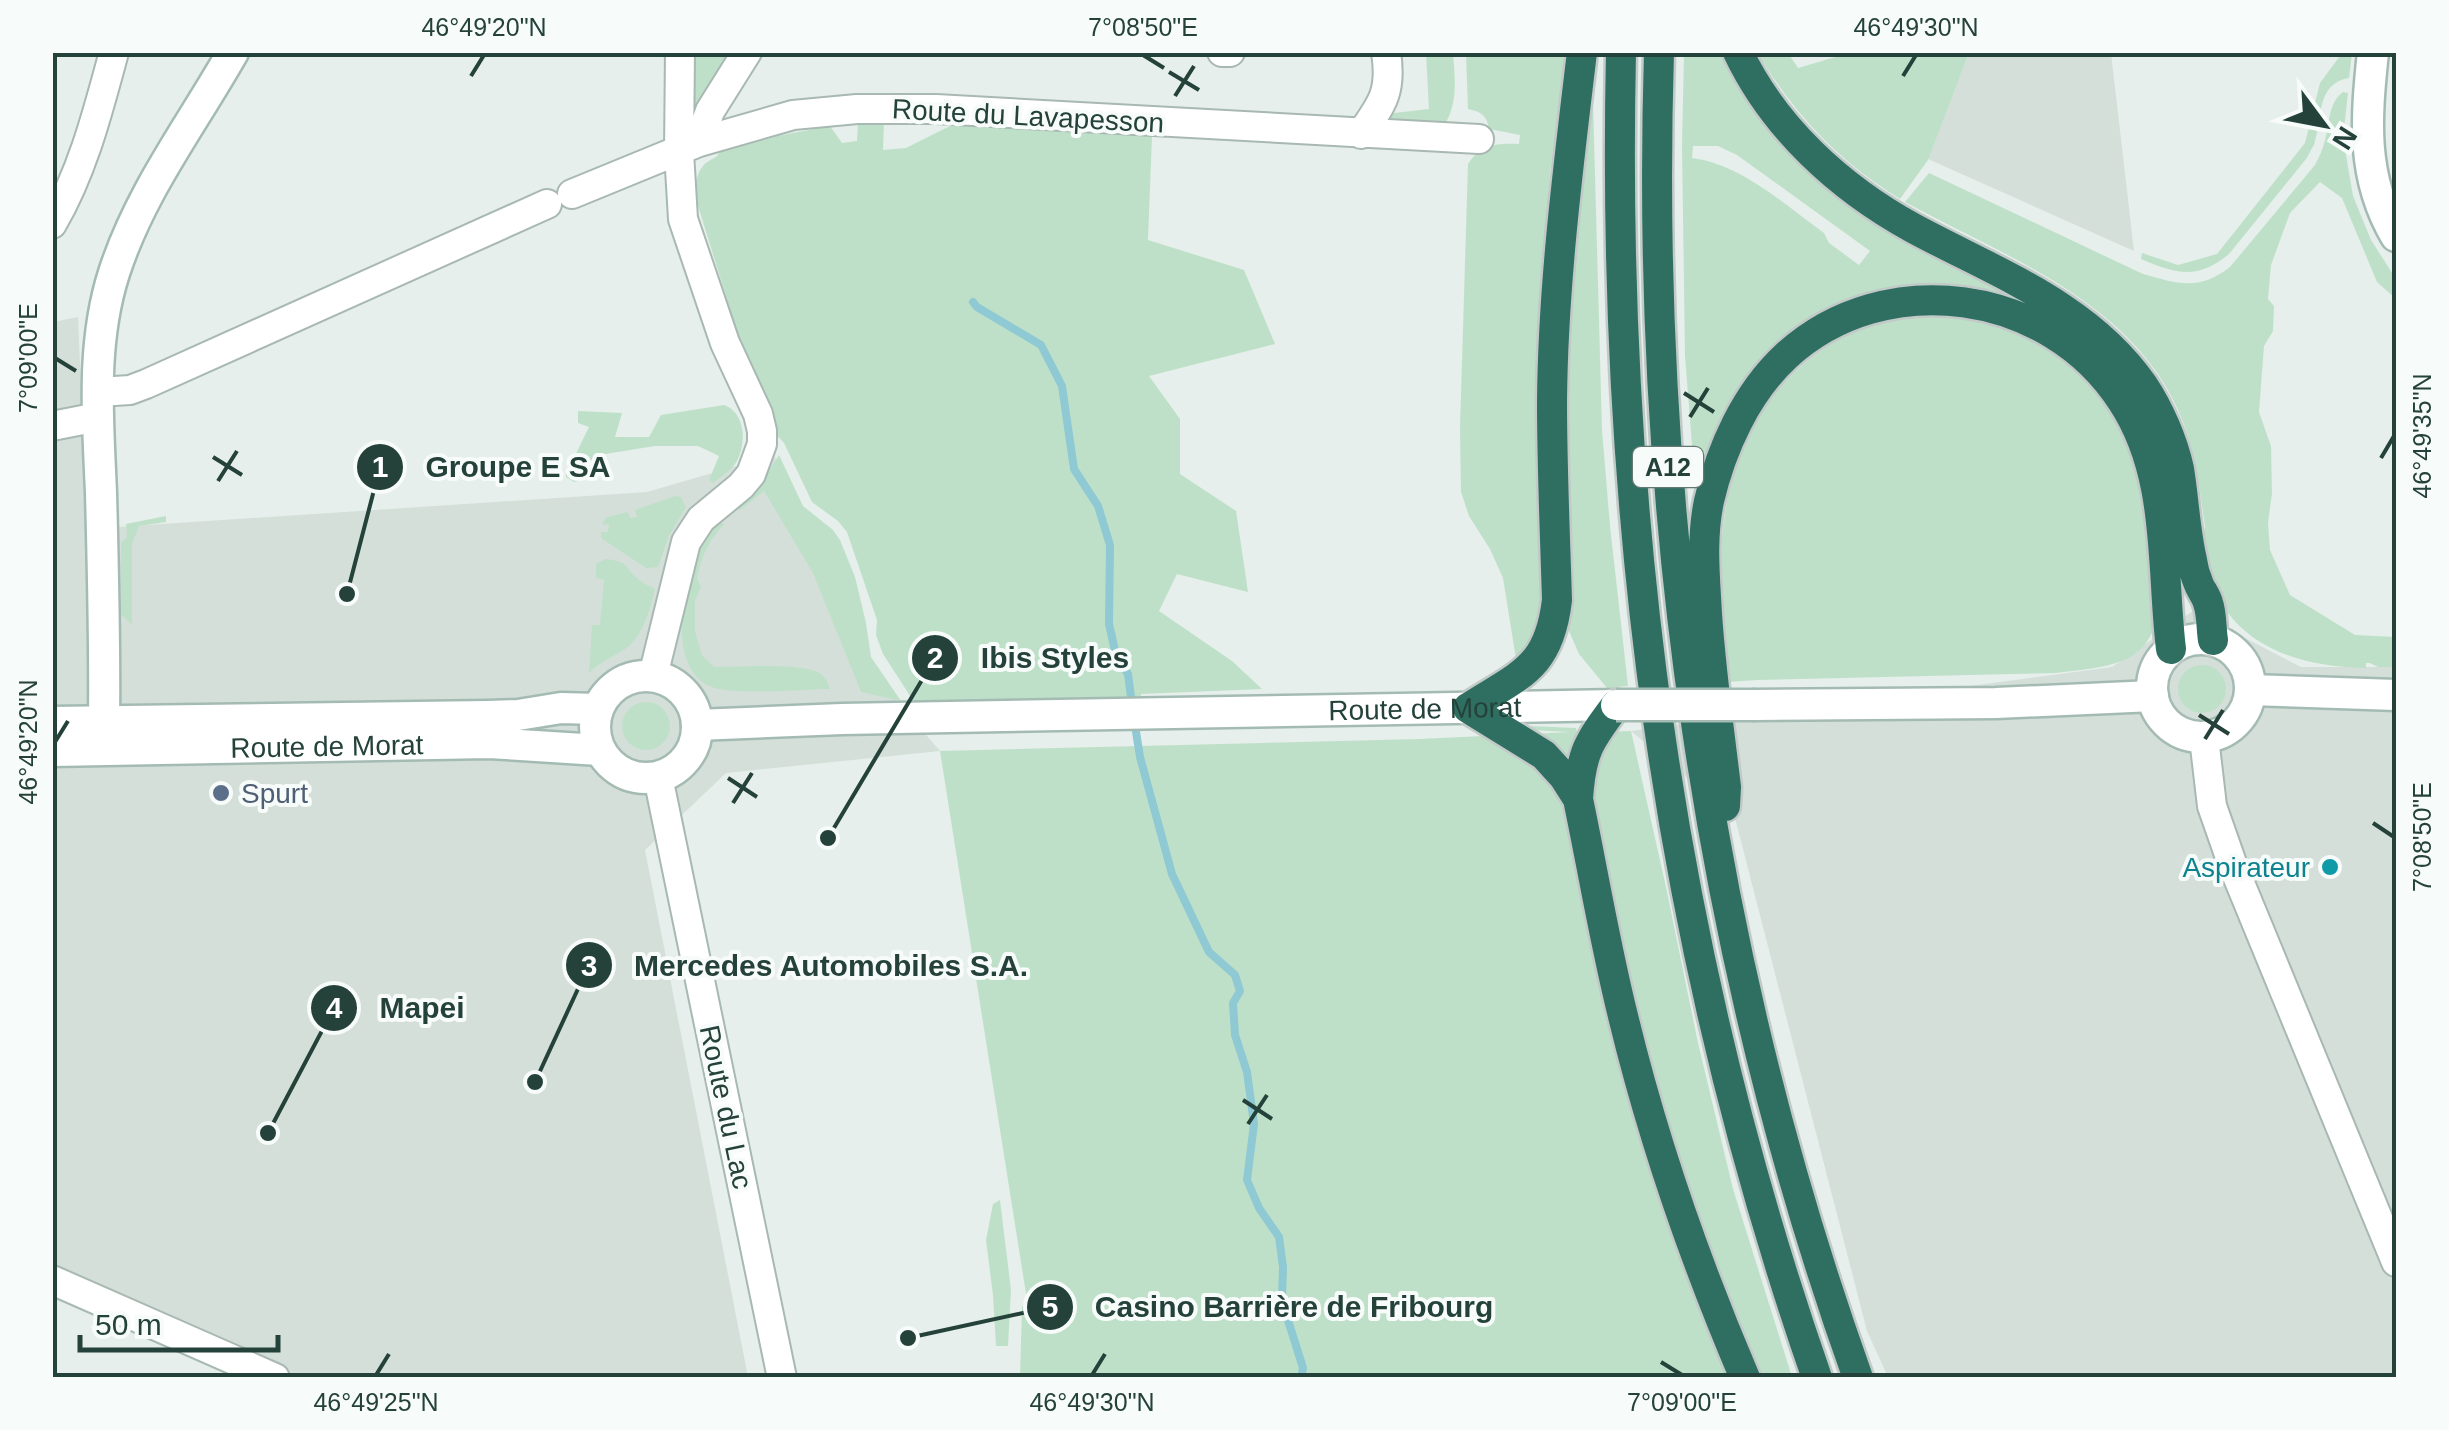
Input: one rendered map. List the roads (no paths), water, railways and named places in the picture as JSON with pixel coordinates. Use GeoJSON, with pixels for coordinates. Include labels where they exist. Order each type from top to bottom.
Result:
{"type":"FeatureCollection","features":[{"type":"Feature","properties":{"kind":"highway"},"geometry":{"type":"LineString","coordinates":[[1578,799],[1544,755],[1468,708],[1538,659],[1554,625],[1557,600],[1552,402],[1557,289],[1582,52]]}},
{"type":"Feature","properties":{"kind":"highway","name":"A12"},"geometry":{"type":"LineString","coordinates":[[1621,52],[1620,236],[1625,395],[1638,570],[1655,708],[1685,884],[1724,1064],[1772,1237],[1817,1378]]}},
{"type":"Feature","properties":{"kind":"highway","name":"A12"},"geometry":{"type":"LineString","coordinates":[[1659,52],[1658,289],[1670,499],[1694,715],[1722,879],[1752,1018],[1828,1291],[1858,1378]]}},
{"type":"Feature","properties":{"kind":"highway"},"geometry":{"type":"LineString","coordinates":[[1738,52],[1768,104],[1833,173],[1900,220],[2040,294],[2080,320],[2116,351],[2145,388],[2178,466],[2191,558],[2208,602],[2213,640]]}},
{"type":"Feature","properties":{"kind":"highway"},"geometry":{"type":"LineString","coordinates":[[1722,879],[1726,787],[1711,670],[1703,556],[1709,503],[1726,447],[1764,381],[1785,357],[1812,336],[1850,316],[1901,302],[1943,299],[1985,304],[2029,320],[2066,342],[2098,370],[2122,400],[2154,472],[2171,650]]}},
{"type":"Feature","properties":{"kind":"highway"},"geometry":{"type":"LineString","coordinates":[[1616,705],[1586,750],[1580,767],[1578,799],[1622,1012],[1648,1109],[1678,1204],[1745,1378]]}},
{"type":"Feature","properties":{"kind":"main road"},"geometry":{"type":"LineString","coordinates":[[104,722],[98,404],[104,321],[112,277],[154,181],[233,52]]}},
{"type":"Feature","properties":{"kind":"main road"},"geometry":{"type":"LineString","coordinates":[[2373,52],[2366,132],[2370,169],[2396,236]]}},
{"type":"Feature","properties":{"kind":"main road"},"geometry":{"type":"LineString","coordinates":[[2213,640],[2241,658],[2251,690],[2248,704],[2232,727],[2204,738],[2191,736],[2165,722],[2157,710],[2152,682],[2160,661],[2171,650],[2184,642],[2213,640]]}},
{"type":"Feature","properties":{"kind":"main road"},"geometry":{"type":"LineString","coordinates":[[638,676],[653,676],[670,681],[684,692],[694,708],[695,742],[687,758],[674,770],[658,777],[633,777],[619,771],[599,750],[594,723],[611,689],[638,676]]}},
{"type":"Feature","properties":{"kind":"main road"},"geometry":{"type":"LineString","coordinates":[[2251,690],[2396,695]]}},
{"type":"Feature","properties":{"kind":"main road","name":"Route de Morat"},"geometry":{"type":"LineString","coordinates":[[697,725],[1616,705],[1996,703],[2153,696]]}},
{"type":"Feature","properties":{"kind":"main road","name":"Route de Morat"},"geometry":{"type":"LineString","coordinates":[[52,722],[488,716],[561,708],[598,709]]}},
{"type":"Feature","properties":{"kind":"main road","name":"Route de Morat"},"geometry":{"type":"LineString","coordinates":[[52,751],[489,744],[599,750]]}},
{"type":"Feature","properties":{"kind":"street"},"geometry":{"type":"LineString","coordinates":[[52,224],[86,154],[114,52]]}},
{"type":"Feature","properties":{"kind":"street"},"geometry":{"type":"LineString","coordinates":[[653,676],[686,542],[701,519],[751,474],[762,444],[758,414],[725,343],[683,219],[689,147],[680,52]]}},
{"type":"Feature","properties":{"kind":"street"},"geometry":{"type":"LineString","coordinates":[[689,147],[747,52]]}},
{"type":"Feature","properties":{"kind":"street"},"geometry":{"type":"LineString","coordinates":[[1222,52],[1230,52]]}},
{"type":"Feature","properties":{"kind":"street"},"geometry":{"type":"LineString","coordinates":[[1361,134],[1380,106],[1390,77],[1386,52]]}},
{"type":"Feature","properties":{"kind":"street","name":"Route du Lavapesson"},"geometry":{"type":"LineString","coordinates":[[52,426],[559,199],[689,147],[794,115],[936,109],[1479,139]]}},
{"type":"Feature","properties":{"kind":"street"},"geometry":{"type":"LineString","coordinates":[[2204,738],[2212,806],[2232,866],[2396,1262]]}},
{"type":"Feature","properties":{"kind":"street","name":"Route du Lac"},"geometry":{"type":"LineString","coordinates":[[658,777],[782,1378]]}},
{"type":"Feature","properties":{"kind":"street"},"geometry":{"type":"LineString","coordinates":[[52,1280],[276,1378]]}},
{"type":"Feature","properties":{"kind":"waterway"},"geometry":{"type":"LineString","coordinates":[[973,302],[1041,345],[1062,386],[1074,469],[1098,506],[1110,545],[1109,624],[1116,655],[1128,674],[1132,705]]}},
{"type":"Feature","properties":{"kind":"waterway"},"geometry":{"type":"LineString","coordinates":[[1134,719],[1140,757],[1172,874],[1209,952],[1235,975],[1240,991],[1233,1003],[1235,1035],[1247,1072],[1254,1124],[1247,1180],[1259,1208],[1279,1237],[1282,1301],[1303,1368],[1301,1378]]}},
{"type":"Feature","properties":{"kind":"place","name":"Groupe E SA"},"geometry":{"type":"Point","coordinates":[347,594]}},
{"type":"Feature","properties":{"kind":"place","name":"Spurt"},"geometry":{"type":"Point","coordinates":[221,793]}},
{"type":"Feature","properties":{"kind":"place","name":"Ibis Styles"},"geometry":{"type":"Point","coordinates":[828,838]}},
{"type":"Feature","properties":{"kind":"place","name":"Aspirateur"},"geometry":{"type":"Point","coordinates":[2330,867]}},
{"type":"Feature","properties":{"kind":"place","name":"Mercedes Automobiles S.A."},"geometry":{"type":"Point","coordinates":[535,1082]}},
{"type":"Feature","properties":{"kind":"place","name":"Mapei"},"geometry":{"type":"Point","coordinates":[268,1133]}},
{"type":"Feature","properties":{"kind":"place","name":"Casino Barrière de Fribourg"},"geometry":{"type":"Point","coordinates":[908,1338]}}]}
